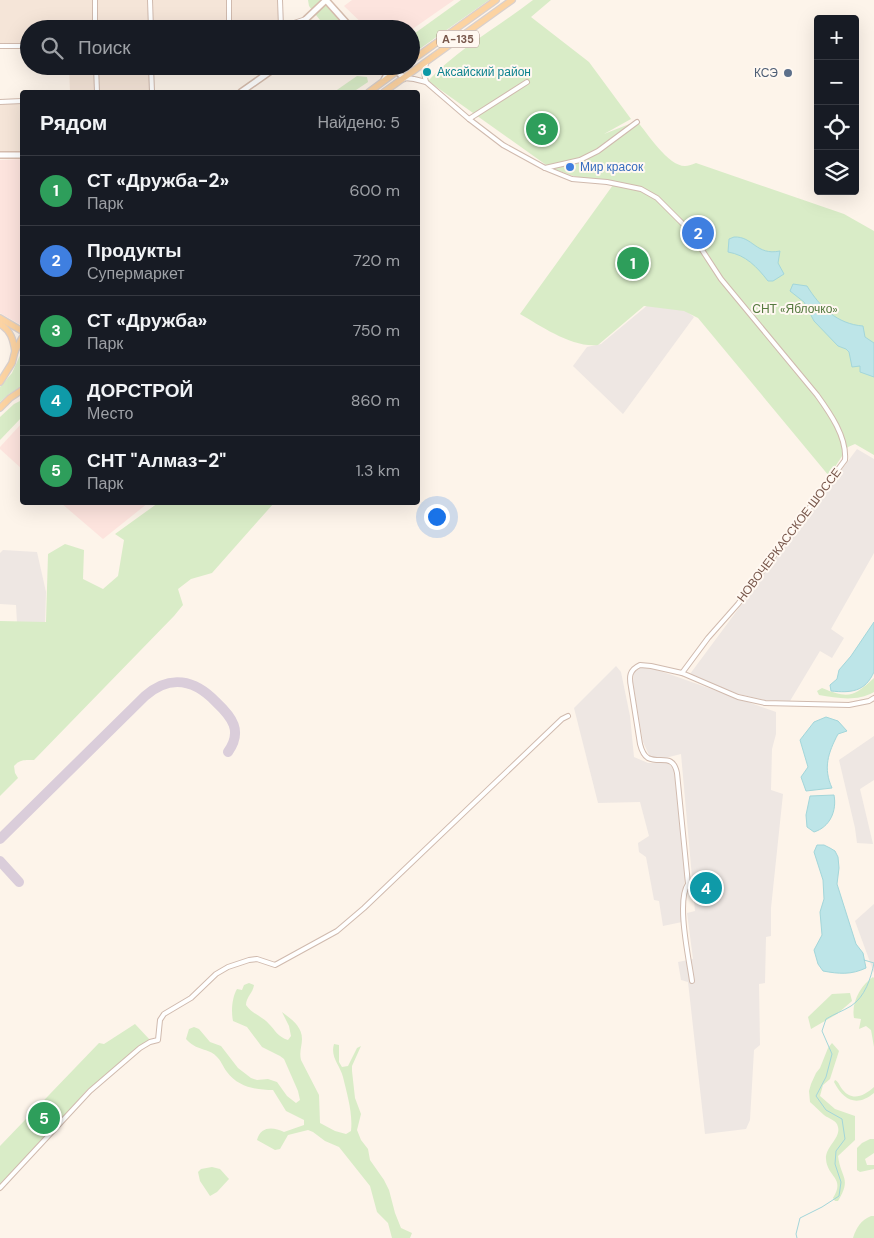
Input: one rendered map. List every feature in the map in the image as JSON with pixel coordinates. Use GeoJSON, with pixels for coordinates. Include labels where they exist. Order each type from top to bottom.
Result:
{"type":"FeatureCollection","features":[{"type":"Feature","properties":{"kind":"main road","name":"А-135"},"geometry":{"type":"LineString","coordinates":[[420,54],[496,0]]}},
{"type":"Feature","properties":{"kind":"main road","name":"А-135"},"geometry":{"type":"LineString","coordinates":[[420,66],[512,0]]}},
{"type":"Feature","properties":{"kind":"main road"},"geometry":{"type":"LineString","coordinates":[[372,90],[392,75]]}},
{"type":"Feature","properties":{"kind":"main road"},"geometry":{"type":"LineString","coordinates":[[382,90],[398,78],[397,75]]}},
{"type":"Feature","properties":{"kind":"main road","name":"А-135"},"geometry":{"type":"LineString","coordinates":[[387,90],[408,75]]}},
{"type":"Feature","properties":{"kind":"main road"},"geometry":{"type":"LineString","coordinates":[[0,318],[20,329]]}},
{"type":"Feature","properties":{"kind":"main road"},"geometry":{"type":"LineString","coordinates":[[0,324],[9,331],[15,351]]}},
{"type":"Feature","properties":{"kind":"main road"},"geometry":{"type":"LineString","coordinates":[[0,382],[12,363],[20,342]]}},
{"type":"Feature","properties":{"kind":"main road"},"geometry":{"type":"LineString","coordinates":[[0,408],[20,391]]}},
{"type":"Feature","properties":{"kind":"street"},"geometry":{"type":"LineString","coordinates":[[95,0],[95,20]]}},
{"type":"Feature","properties":{"kind":"street"},"geometry":{"type":"LineString","coordinates":[[150,0],[151,20]]}},
{"type":"Feature","properties":{"kind":"street"},"geometry":{"type":"LineString","coordinates":[[229,0],[230,20]]}},
{"type":"Feature","properties":{"kind":"street"},"geometry":{"type":"LineString","coordinates":[[279,20],[280,0]]}},
{"type":"Feature","properties":{"kind":"street"},"geometry":{"type":"LineString","coordinates":[[303,20],[326,0],[344,20]]}},
{"type":"Feature","properties":{"kind":"street"},"geometry":{"type":"LineString","coordinates":[[0,46],[20,46]]}},
{"type":"Feature","properties":{"kind":"street"},"geometry":{"type":"LineString","coordinates":[[426,61],[424,73],[426,82]]}},
{"type":"Feature","properties":{"kind":"street"},"geometry":{"type":"LineString","coordinates":[[96,75],[97,90]]}},
{"type":"Feature","properties":{"kind":"street"},"geometry":{"type":"LineString","coordinates":[[151,75],[152,90]]}},
{"type":"Feature","properties":{"kind":"street"},"geometry":{"type":"LineString","coordinates":[[244,90],[265,75]]}},
{"type":"Feature","properties":{"kind":"street"},"geometry":{"type":"LineString","coordinates":[[380,84],[386,75]]}},
{"type":"Feature","properties":{"kind":"street"},"geometry":{"type":"LineString","coordinates":[[400,75],[404,78],[414,78],[426,82]]}},
{"type":"Feature","properties":{"kind":"street","name":"НОВОЧЕРКАССКОЕ ШОССЕ"},"geometry":{"type":"LineString","coordinates":[[426,82],[503,145],[545,168],[572,179],[608,182],[641,188],[657,198],[689,230],[721,279],[817,395],[828,410],[843,442],[845,460],[738,604],[708,638],[682,673]]}},
{"type":"Feature","properties":{"kind":"street"},"geometry":{"type":"LineString","coordinates":[[469,119],[527,82]]}},
{"type":"Feature","properties":{"kind":"street"},"geometry":{"type":"LineString","coordinates":[[0,102],[20,101]]}},
{"type":"Feature","properties":{"kind":"street"},"geometry":{"type":"LineString","coordinates":[[545,168],[580,160],[598,151],[637,122]]}},
{"type":"Feature","properties":{"kind":"street"},"geometry":{"type":"LineString","coordinates":[[0,155],[20,155]]}},
{"type":"Feature","properties":{"kind":"street"},"geometry":{"type":"LineString","coordinates":[[692,981],[683,912],[684,889],[688,884],[677,773],[674,764],[671,762],[649,758],[643,752],[640,744],[630,680],[632,670],[640,665],[682,673],[738,697],[765,703],[849,705],[869,701],[874,698]]}},
{"type":"Feature","properties":{"kind":"street"},"geometry":{"type":"LineString","coordinates":[[0,1188],[90,1091],[140,1048],[158,1040],[160,1020],[164,1014],[191,998],[216,974],[228,967],[257,959],[275,965],[337,931],[364,908],[555,726],[568,716]]}},
{"type":"Feature","properties":{"kind":"shaded area"},"geometry":{"type":"Polygon","coordinates":[[[0,0],[93,0],[93,20],[20,20],[20,45],[0,46],[0,0]]]}},
{"type":"Feature","properties":{"kind":"shaded area"},"geometry":{"type":"Polygon","coordinates":[[[96,0],[148,0],[148,20],[97,20],[96,0]]]}},
{"type":"Feature","properties":{"kind":"shaded area"},"geometry":{"type":"Polygon","coordinates":[[[152,0],[226,0],[227,20],[152,20],[152,0]]]}},
{"type":"Feature","properties":{"kind":"shaded area"},"geometry":{"type":"Polygon","coordinates":[[[230,0],[279,0],[279,20],[231,20],[230,0]]]}},
{"type":"Feature","properties":{"kind":"shaded area"},"geometry":{"type":"Polygon","coordinates":[[[352,0],[454,0],[420,24],[420,20],[359,20],[344,6],[352,0]]]}},
{"type":"Feature","properties":{"kind":"shaded area"},"geometry":{"type":"Polygon","coordinates":[[[69,75],[95,75],[95,90],[70,90],[69,75]]]}},
{"type":"Feature","properties":{"kind":"shaded area"},"geometry":{"type":"Polygon","coordinates":[[[99,75],[149,75],[149,90],[99,90],[99,75]]]}},
{"type":"Feature","properties":{"kind":"shaded area"},"geometry":{"type":"Polygon","coordinates":[[[0,104],[20,104],[20,154],[0,155],[0,104]]]}},
{"type":"Feature","properties":{"kind":"shaded area"},"geometry":{"type":"Polygon","coordinates":[[[20,159],[20,324],[0,313],[0,160],[20,159]]]}},
{"type":"Feature","properties":{"kind":"shaded area"},"geometry":{"type":"Polygon","coordinates":[[[649,304],[683,309],[694,317],[623,414],[573,366],[587,347],[601,344],[649,304]]]}},
{"type":"Feature","properties":{"kind":"shaded area"},"geometry":{"type":"Polygon","coordinates":[[[20,425],[20,467],[0,447],[20,425]]]}},
{"type":"Feature","properties":{"kind":"shaded area"},"geometry":{"type":"Polygon","coordinates":[[[857,449],[874,459],[874,553],[831,629],[844,638],[832,658],[820,651],[790,701],[764,700],[735,693],[690,674],[857,449]]]}},
{"type":"Feature","properties":{"kind":"shaded area"},"geometry":{"type":"Polygon","coordinates":[[[63,505],[146,505],[103,539],[63,505]]]}},
{"type":"Feature","properties":{"kind":"shaded area"},"geometry":{"type":"Polygon","coordinates":[[[3,550],[37,552],[46,592],[45,625],[17,623],[16,605],[0,604],[0,553],[3,550]]]}},
{"type":"Feature","properties":{"kind":"shaded area"},"geometry":{"type":"Polygon","coordinates":[[[616,666],[621,672],[630,716],[634,757],[648,763],[668,763],[674,770],[685,878],[681,899],[682,922],[663,926],[659,901],[654,900],[646,857],[639,852],[638,843],[649,836],[640,802],[598,803],[574,708],[616,666]]]}},
{"type":"Feature","properties":{"kind":"shaded area"},"geometry":{"type":"Polygon","coordinates":[[[638,666],[672,675],[776,712],[776,734],[772,749],[771,790],[783,794],[771,908],[771,936],[766,937],[765,983],[759,984],[760,1045],[754,1050],[750,1120],[746,1129],[705,1134],[688,982],[681,980],[678,962],[693,959],[687,913],[695,911],[681,754],[665,758],[650,757],[643,742],[633,683],[634,670],[638,666]]]}},
{"type":"Feature","properties":{"kind":"shaded area"},"geometry":{"type":"Polygon","coordinates":[[[874,736],[874,780],[860,789],[873,844],[857,843],[839,760],[874,736]]]}},
{"type":"Feature","properties":{"kind":"shaded area"},"geometry":{"type":"Polygon","coordinates":[[[874,904],[874,973],[855,921],[874,904]]]}},
{"type":"Feature","properties":{"kind":"green space"},"geometry":{"type":"Polygon","coordinates":[[[308,0],[321,0],[339,20],[320,20],[309,6],[308,0]]]}},
{"type":"Feature","properties":{"kind":"green space"},"geometry":{"type":"Polygon","coordinates":[[[461,0],[489,0],[420,49],[420,30],[461,0]]]}},
{"type":"Feature","properties":{"kind":"green space","name":"СНТ «Яблочко»"},"geometry":{"type":"Polygon","coordinates":[[[533,0],[551,0],[531,17],[589,62],[631,119],[604,134],[637,121],[658,148],[678,165],[686,166],[696,163],[844,214],[874,231],[874,455],[855,444],[848,447],[829,476],[698,318],[684,311],[644,306],[598,345],[588,345],[567,340],[520,314],[613,185],[607,182],[573,176],[549,167],[428,81],[453,58],[533,0]]]}},
{"type":"Feature","properties":{"kind":"green space"},"geometry":{"type":"Polygon","coordinates":[[[357,76],[367,77],[368,82],[356,90],[337,90],[357,76]]]}},
{"type":"Feature","properties":{"kind":"green space"},"geometry":{"type":"Polygon","coordinates":[[[20,355],[20,387],[0,402],[0,387],[12,373],[20,355]]]}},
{"type":"Feature","properties":{"kind":"green space"},"geometry":{"type":"Polygon","coordinates":[[[20,401],[20,419],[0,440],[0,417],[20,401]]]}},
{"type":"Feature","properties":{"kind":"green space"},"geometry":{"type":"Polygon","coordinates":[[[155,505],[272,505],[212,573],[191,579],[178,589],[183,605],[174,616],[34,760],[21,761],[14,766],[18,778],[0,796],[0,621],[46,622],[48,554],[65,544],[84,550],[83,579],[103,589],[118,576],[124,540],[115,534],[155,505]]]}},
{"type":"Feature","properties":{"kind":"green space"},"geometry":{"type":"Polygon","coordinates":[[[874,678],[874,692],[860,697],[833,697],[819,695],[817,691],[822,688],[839,694],[850,694],[861,689],[874,678]]]}},
{"type":"Feature","properties":{"kind":"green space"},"geometry":{"type":"Polygon","coordinates":[[[873,977],[874,1047],[871,1030],[866,1026],[859,1029],[861,1019],[854,1018],[853,1012],[861,989],[873,977]]]}},
{"type":"Feature","properties":{"kind":"green space"},"geometry":{"type":"Polygon","coordinates":[[[249,983],[254,985],[246,1002],[251,1011],[266,1021],[285,1039],[288,1040],[291,1036],[289,1026],[282,1012],[300,1030],[302,1034],[301,1060],[319,1095],[320,1123],[335,1131],[346,1134],[351,1131],[350,1110],[342,1073],[334,1057],[333,1049],[334,1044],[339,1045],[339,1062],[342,1067],[348,1066],[357,1048],[361,1046],[352,1066],[355,1098],[361,1114],[357,1130],[361,1140],[368,1149],[370,1160],[389,1190],[401,1228],[412,1233],[410,1238],[392,1238],[388,1223],[377,1212],[370,1186],[339,1147],[308,1130],[288,1135],[280,1149],[275,1150],[257,1140],[264,1130],[276,1129],[284,1132],[304,1125],[304,1120],[286,1111],[273,1090],[248,1087],[236,1081],[213,1053],[194,1046],[186,1039],[189,1029],[194,1027],[199,1029],[210,1042],[221,1046],[238,1068],[251,1078],[257,1080],[268,1079],[277,1082],[287,1096],[296,1103],[300,1100],[284,1059],[262,1047],[247,1027],[233,1021],[232,1005],[235,992],[237,989],[242,990],[244,985],[249,983]]]}},
{"type":"Feature","properties":{"kind":"green space"},"geometry":{"type":"Polygon","coordinates":[[[850,993],[852,1001],[837,1014],[811,1029],[808,1017],[832,994],[850,993]]]}},
{"type":"Feature","properties":{"kind":"green space"},"geometry":{"type":"Polygon","coordinates":[[[135,1024],[150,1040],[87,1090],[0,1187],[0,1146],[99,1043],[104,1044],[135,1024]]]}},
{"type":"Feature","properties":{"kind":"green space"},"geometry":{"type":"Polygon","coordinates":[[[832,1043],[839,1051],[830,1079],[823,1085],[820,1096],[835,1109],[855,1116],[855,1140],[838,1156],[845,1183],[838,1201],[835,1201],[833,1198],[838,1186],[827,1165],[826,1155],[837,1135],[838,1127],[834,1121],[824,1115],[810,1102],[809,1091],[832,1043]]]}},
{"type":"Feature","properties":{"kind":"green space"},"geometry":{"type":"Polygon","coordinates":[[[835,1080],[850,1095],[862,1095],[874,1087],[874,1093],[862,1100],[851,1100],[838,1089],[834,1082],[835,1080]]]}},
{"type":"Feature","properties":{"kind":"green space"},"geometry":{"type":"Polygon","coordinates":[[[870,1139],[874,1139],[874,1153],[865,1159],[867,1165],[874,1165],[874,1169],[860,1172],[857,1170],[857,1148],[870,1139]]]}},
{"type":"Feature","properties":{"kind":"green space"},"geometry":{"type":"Polygon","coordinates":[[[212,1167],[220,1169],[229,1179],[217,1192],[210,1196],[200,1181],[198,1172],[201,1169],[212,1167]]]}},
{"type":"Feature","properties":{"kind":"green space"},"geometry":{"type":"Polygon","coordinates":[[[871,1216],[874,1216],[874,1238],[853,1238],[859,1225],[871,1216]]]}},
{"type":"Feature","properties":{"kind":"water"},"geometry":{"type":"Polygon","coordinates":[[[734,237],[746,239],[765,251],[780,251],[778,263],[784,274],[773,281],[768,281],[751,262],[728,252],[729,239],[734,237]]]}},
{"type":"Feature","properties":{"kind":"water"},"geometry":{"type":"Polygon","coordinates":[[[793,284],[807,286],[818,301],[837,318],[854,325],[863,326],[865,337],[874,343],[874,377],[860,372],[860,366],[852,367],[849,352],[838,346],[814,321],[804,302],[790,291],[793,284]]]}},
{"type":"Feature","properties":{"kind":"water"},"geometry":{"type":"Polygon","coordinates":[[[874,622],[874,672],[870,679],[857,690],[845,692],[831,691],[830,685],[837,679],[839,670],[874,622]]]}},
{"type":"Feature","properties":{"kind":"water"},"geometry":{"type":"Polygon","coordinates":[[[826,717],[838,721],[847,731],[838,734],[829,754],[827,767],[832,788],[806,791],[801,777],[808,767],[800,740],[814,722],[826,717]]]}},
{"type":"Feature","properties":{"kind":"water"},"geometry":{"type":"Polygon","coordinates":[[[834,795],[835,801],[831,818],[820,830],[814,832],[807,827],[806,815],[810,796],[834,795]]]}},
{"type":"Feature","properties":{"kind":"water"},"geometry":{"type":"Polygon","coordinates":[[[817,845],[824,845],[830,848],[835,851],[838,857],[837,884],[856,944],[863,953],[866,968],[855,972],[823,971],[818,964],[814,950],[822,935],[820,912],[824,899],[823,880],[814,852],[817,845]]]}},
{"type":"Feature","properties":{"kind":"waterway"},"geometry":{"type":"LineString","coordinates":[[797,1238],[796,1234],[800,1218],[839,1196],[841,1182],[835,1164],[836,1151],[845,1139],[842,1119],[826,1110],[816,1096],[826,1077],[832,1054],[822,1031],[826,1019],[851,1006],[864,992],[874,963],[864,960]]}},
{"type":"Feature","properties":{"kind":"taxiway"},"geometry":{"type":"LineString","coordinates":[[0,839],[145,696],[154,689],[164,685],[173,682],[191,685],[208,695],[227,713],[234,725],[235,731],[235,737],[228,752]]}},
{"type":"Feature","properties":{"kind":"taxiway"},"geometry":{"type":"LineString","coordinates":[[0,861],[19,882]]}},
{"type":"Feature","properties":{"kind":"place","name":"Аксайский район"},"geometry":{"type":"Point","coordinates":[427,72]}},
{"type":"Feature","properties":{"kind":"place","name":"КСЭ"},"geometry":{"type":"Point","coordinates":[788,73]}},
{"type":"Feature","properties":{"kind":"place","name":"СТ «Дружба»"},"geometry":{"type":"Point","coordinates":[542,129]}},
{"type":"Feature","properties":{"kind":"place","name":"Мир красок"},"geometry":{"type":"Point","coordinates":[570,167]}},
{"type":"Feature","properties":{"kind":"place","name":"Продукты"},"geometry":{"type":"Point","coordinates":[698,233]}},
{"type":"Feature","properties":{"kind":"place","name":"СТ «Дружба-2»"},"geometry":{"type":"Point","coordinates":[633,263]}},
{"type":"Feature","properties":{"kind":"place","name":"ДОРСТРОЙ"},"geometry":{"type":"Point","coordinates":[706,888]}},
{"type":"Feature","properties":{"kind":"place","name":"СНТ \"Алмаз-2\""},"geometry":{"type":"Point","coordinates":[44,1118]}}]}
